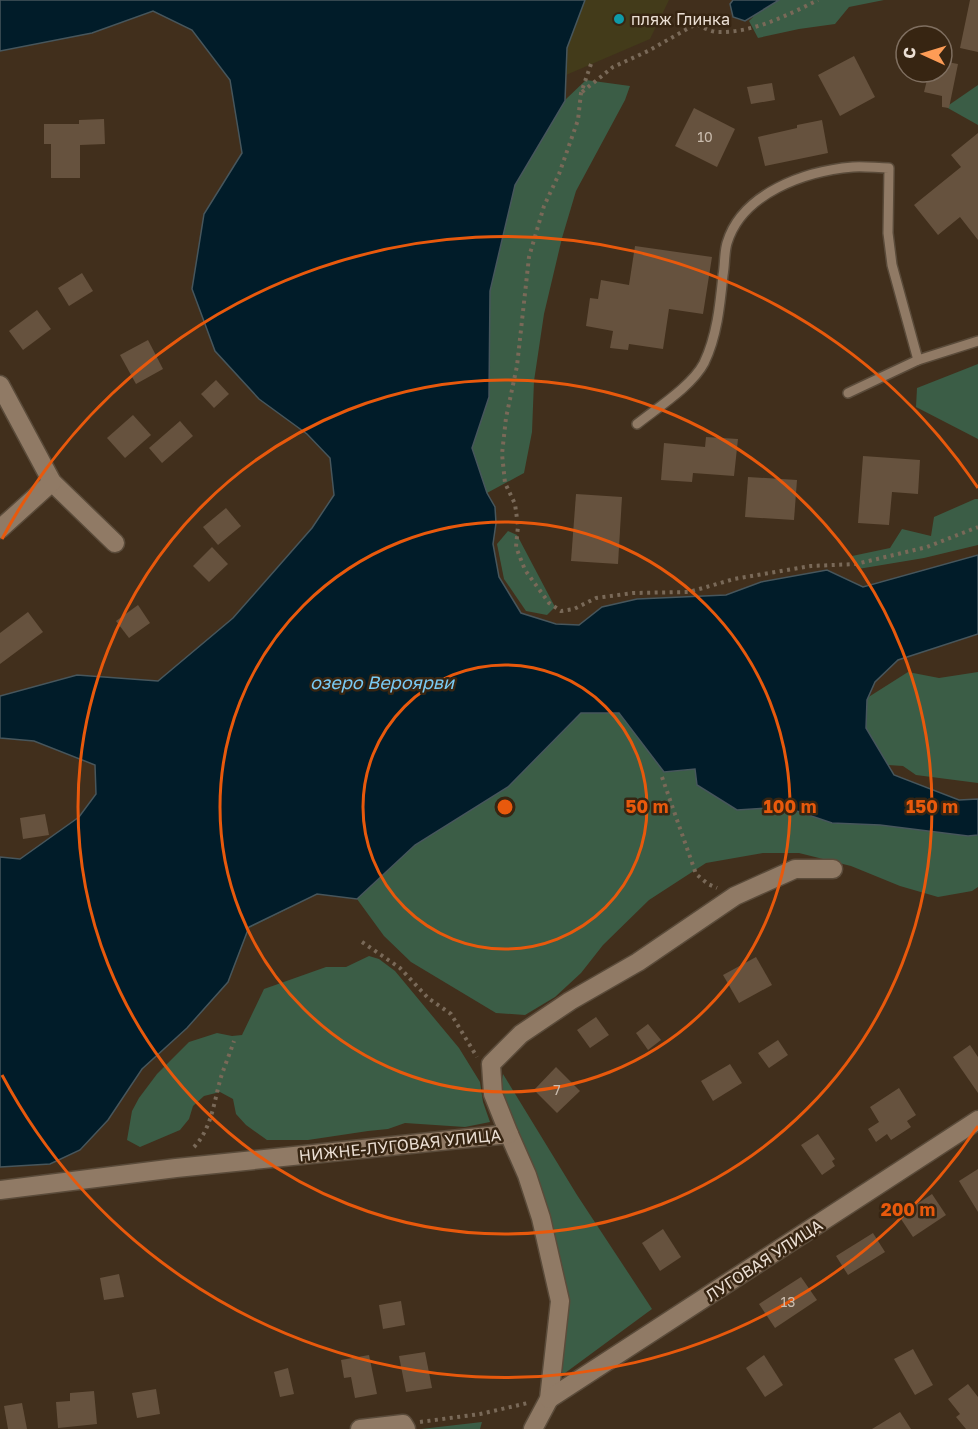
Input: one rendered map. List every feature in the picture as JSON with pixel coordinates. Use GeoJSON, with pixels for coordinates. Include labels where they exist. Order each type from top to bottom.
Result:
{"type":"FeatureCollection","features":[{"type":"Feature","properties":{"kind":"street"},"geometry":{"type":"LineString","coordinates":[[0,385],[52,482],[115,543]]}},
{"type":"Feature","properties":{"kind":"street"},"geometry":{"type":"LineString","coordinates":[[0,529],[52,482]]}},
{"type":"Feature","properties":{"kind":"street","name":"НИЖНЕ-ЛУГОВАЯ УЛИЦА"},"geometry":{"type":"LineString","coordinates":[[0,1190],[176,1168],[509,1134],[493,1094],[491,1064],[521,1034],[570,1001],[638,962],[735,896],[795,869],[833,868]]}},
{"type":"Feature","properties":{"kind":"street","name":"ЛУГОВАЯ УЛИЦА"},"geometry":{"type":"LineString","coordinates":[[549,1399],[978,1120]]}},
{"type":"Feature","properties":{"kind":"street"},"geometry":{"type":"LineString","coordinates":[[509,1134],[527,1175],[541,1218],[560,1301],[549,1399],[533,1429]]}},
{"type":"Feature","properties":{"kind":"street"},"geometry":{"type":"LineString","coordinates":[[360,1429],[405,1426]]}},
{"type":"Feature","properties":{"kind":"lane"},"geometry":{"type":"LineString","coordinates":[[637,424],[686,385],[702,366],[712,345],[718,318],[727,244],[738,219],[755,202],[780,186],[808,177],[852,167],[889,168],[888,233],[892,265],[918,360]]}},
{"type":"Feature","properties":{"kind":"lane"},"geometry":{"type":"LineString","coordinates":[[848,393],[918,360],[978,341]]}},
{"type":"Feature","properties":{"kind":"path"},"geometry":{"type":"LineString","coordinates":[[581,93],[614,67],[696,24],[716,33],[737,30],[768,23],[818,0]]}},
{"type":"Feature","properties":{"kind":"path"},"geometry":{"type":"LineString","coordinates":[[591,64],[581,93],[578,120],[559,174],[544,206],[529,257],[519,356],[506,418],[502,454],[505,483],[515,504],[518,526],[516,547],[525,570],[549,603],[561,611],[574,609],[596,598],[633,593],[689,592],[734,579],[811,566],[856,564],[927,547],[978,527]]}},
{"type":"Feature","properties":{"kind":"path"},"geometry":{"type":"LineString","coordinates":[[662,777],[696,874]]}},
{"type":"Feature","properties":{"kind":"path"},"geometry":{"type":"LineString","coordinates":[[362,942],[400,968],[428,998],[451,1014],[483,1066]]}},
{"type":"Feature","properties":{"kind":"path"},"geometry":{"type":"LineString","coordinates":[[176,1168],[200,1141],[208,1124],[234,1041]]}},
{"type":"Feature","properties":{"kind":"path"},"geometry":{"type":"LineString","coordinates":[[405,1426],[480,1414],[549,1399]]}},
{"type":"Feature","properties":{"kind":"green space","name":"озеро Вероярви"},"geometry":{"type":"Polygon","coordinates":[[[0,0],[585,0],[567,48],[565,100],[586,80],[630,86],[625,100],[576,191],[562,238],[544,314],[534,381],[532,432],[524,473],[487,493],[495,507],[496,523],[493,544],[499,577],[521,613],[556,624],[579,625],[602,607],[637,599],[726,595],[761,582],[827,570],[863,587],[978,555],[978,634],[898,660],[875,682],[867,698],[908,672],[939,678],[978,672],[978,783],[916,775],[903,766],[888,765],[894,776],[959,800],[978,799],[978,887],[972,891],[938,897],[900,886],[851,866],[799,853],[763,853],[706,863],[649,900],[603,945],[581,973],[555,997],[525,1015],[496,1013],[411,962],[384,936],[357,899],[317,894],[249,928],[228,982],[187,1028],[142,1069],[108,1120],[80,1150],[50,1164],[0,1167],[0,857],[20,859],[79,817],[96,794],[95,765],[34,741],[0,738],[0,696],[77,675],[158,681],[233,618],[312,528],[334,495],[330,458],[307,434],[259,399],[215,351],[192,289],[204,214],[242,153],[230,80],[192,30],[153,11],[92,33],[0,51],[0,0]]]}},
{"type":"Feature","properties":{"kind":"green space"},"geometry":{"type":"Polygon","coordinates":[[[733,0],[884,0],[849,7],[835,24],[758,38],[749,21],[754,16],[745,21],[733,17],[730,4],[733,0]]]}},
{"type":"Feature","properties":{"kind":"green space"},"geometry":{"type":"Polygon","coordinates":[[[978,85],[978,125],[946,107],[978,85]]]}},
{"type":"Feature","properties":{"kind":"green space"},"geometry":{"type":"Polygon","coordinates":[[[978,364],[978,439],[916,407],[917,388],[978,364]]]}},
{"type":"Feature","properties":{"kind":"green space"},"geometry":{"type":"Polygon","coordinates":[[[978,499],[978,545],[924,558],[858,569],[852,556],[890,548],[902,529],[931,536],[934,517],[978,499]]]}},
{"type":"Feature","properties":{"kind":"green space"},"geometry":{"type":"Polygon","coordinates":[[[508,531],[517,535],[555,607],[547,615],[526,611],[504,579],[497,544],[508,531]]]}},
{"type":"Feature","properties":{"kind":"green space"},"geometry":{"type":"Polygon","coordinates":[[[369,956],[379,959],[395,971],[459,1048],[480,1082],[483,1102],[490,1122],[465,1127],[405,1123],[388,1129],[308,1140],[267,1140],[246,1125],[236,1114],[233,1099],[220,1092],[204,1096],[193,1106],[189,1119],[180,1130],[140,1147],[127,1140],[132,1111],[139,1098],[157,1074],[189,1042],[217,1033],[242,1035],[264,989],[326,967],[346,967],[369,956]]]}},
{"type":"Feature","properties":{"kind":"green space"},"geometry":{"type":"Polygon","coordinates":[[[503,1074],[577,1195],[652,1309],[561,1376],[568,1299],[500,1091],[503,1074]]]}},
{"type":"Feature","properties":{"kind":"green space"},"geometry":{"type":"Polygon","coordinates":[[[482,1422],[480,1429],[421,1429],[482,1422]]]}},
{"type":"Feature","properties":{"kind":"sand","name":"пляж Глинка"},"geometry":{"type":"Polygon","coordinates":[[[585,0],[669,0],[650,39],[566,75],[567,48],[585,0]]]}},
{"type":"Feature","properties":{"kind":"water","name":"озеро Вероярви"},"geometry":{"type":"Polygon","coordinates":[[[0,0],[585,0],[567,48],[565,101],[515,185],[490,291],[489,397],[472,448],[487,493],[495,507],[496,523],[493,544],[499,577],[521,613],[556,624],[579,625],[602,607],[637,599],[726,595],[761,582],[827,570],[863,587],[978,555],[978,634],[898,660],[875,682],[867,700],[866,728],[894,775],[959,800],[978,799],[978,835],[968,836],[880,825],[832,823],[785,807],[737,810],[697,785],[695,769],[664,772],[619,713],[581,713],[508,787],[415,845],[357,899],[317,894],[249,927],[228,982],[187,1028],[142,1069],[108,1120],[80,1150],[50,1164],[0,1167],[0,857],[20,859],[79,817],[96,794],[95,765],[34,741],[0,738],[0,696],[77,675],[158,681],[233,618],[312,528],[334,495],[330,458],[307,434],[259,399],[215,351],[192,289],[204,214],[242,153],[230,80],[192,30],[153,11],[92,33],[0,51],[0,0]]]}},
{"type":"Feature","properties":{"kind":"water"},"geometry":{"type":"Polygon","coordinates":[[[733,0],[779,0],[745,21],[733,17],[730,4],[733,0]]]}},
{"type":"Feature","properties":{"kind":"building"},"geometry":{"type":"Polygon","coordinates":[[[970,0],[978,0],[978,52],[960,48],[970,0]]]}},
{"type":"Feature","properties":{"kind":"building"},"geometry":{"type":"Polygon","coordinates":[[[854,56],[875,97],[840,116],[818,75],[854,56]]]}},
{"type":"Feature","properties":{"kind":"building"},"geometry":{"type":"Polygon","coordinates":[[[954,63],[958,64],[954,84],[954,63]]]}},
{"type":"Feature","properties":{"kind":"building"},"geometry":{"type":"Polygon","coordinates":[[[772,83],[775,100],[751,104],[747,87],[772,83]]]}},
{"type":"Feature","properties":{"kind":"building"},"geometry":{"type":"Polygon","coordinates":[[[926,84],[954,84],[949,108],[942,107],[942,96],[924,92],[926,84]]]}},
{"type":"Feature","properties":{"kind":"building"},"geometry":{"type":"Polygon","coordinates":[[[694,108],[735,129],[717,167],[675,146],[694,108]]]}},
{"type":"Feature","properties":{"kind":"building"},"geometry":{"type":"Polygon","coordinates":[[[104,119],[105,144],[80,145],[80,178],[51,178],[51,144],[44,144],[44,124],[79,124],[79,120],[104,119]]]}},
{"type":"Feature","properties":{"kind":"building"},"geometry":{"type":"Polygon","coordinates":[[[822,120],[828,153],[765,166],[758,137],[822,120]]]}},
{"type":"Feature","properties":{"kind":"building"},"geometry":{"type":"Polygon","coordinates":[[[978,133],[978,240],[960,217],[938,235],[914,205],[961,167],[951,155],[978,133]]]}},
{"type":"Feature","properties":{"kind":"building"},"geometry":{"type":"Polygon","coordinates":[[[635,246],[712,257],[703,314],[669,309],[663,349],[629,344],[628,350],[610,348],[613,331],[586,326],[590,298],[598,299],[601,280],[629,285],[635,246]]]}},
{"type":"Feature","properties":{"kind":"building"},"geometry":{"type":"Polygon","coordinates":[[[82,273],[93,291],[69,306],[58,288],[82,273]]]}},
{"type":"Feature","properties":{"kind":"building"},"geometry":{"type":"Polygon","coordinates":[[[37,310],[51,329],[23,350],[9,331],[37,310]]]}},
{"type":"Feature","properties":{"kind":"building"},"geometry":{"type":"Polygon","coordinates":[[[148,340],[163,369],[136,384],[120,355],[148,340]]]}},
{"type":"Feature","properties":{"kind":"building"},"geometry":{"type":"Polygon","coordinates":[[[216,380],[229,394],[214,408],[201,394],[216,380]]]}},
{"type":"Feature","properties":{"kind":"building"},"geometry":{"type":"Polygon","coordinates":[[[133,415],[151,435],[125,458],[107,438],[133,415]]]}},
{"type":"Feature","properties":{"kind":"building"},"geometry":{"type":"Polygon","coordinates":[[[180,421],[193,436],[162,463],[149,448],[180,421]]]}},
{"type":"Feature","properties":{"kind":"building"},"geometry":{"type":"Polygon","coordinates":[[[706,437],[738,439],[734,476],[693,473],[692,482],[661,480],[664,443],[705,447],[706,437]]]}},
{"type":"Feature","properties":{"kind":"building"},"geometry":{"type":"Polygon","coordinates":[[[863,456],[920,460],[918,494],[892,492],[889,525],[858,523],[863,456]]]}},
{"type":"Feature","properties":{"kind":"building"},"geometry":{"type":"Polygon","coordinates":[[[748,477],[797,480],[794,520],[745,517],[748,477]]]}},
{"type":"Feature","properties":{"kind":"building"},"geometry":{"type":"Polygon","coordinates":[[[576,494],[622,497],[618,564],[571,561],[576,494]]]}},
{"type":"Feature","properties":{"kind":"building"},"geometry":{"type":"Polygon","coordinates":[[[226,508],[241,526],[218,545],[203,527],[226,508]]]}},
{"type":"Feature","properties":{"kind":"building"},"geometry":{"type":"Polygon","coordinates":[[[212,547],[228,564],[209,582],[193,566],[212,547]]]}},
{"type":"Feature","properties":{"kind":"building"},"geometry":{"type":"Polygon","coordinates":[[[138,605],[150,623],[129,638],[116,621],[138,605]]]}},
{"type":"Feature","properties":{"kind":"building"},"geometry":{"type":"Polygon","coordinates":[[[28,612],[43,632],[0,664],[0,633],[28,612]]]}},
{"type":"Feature","properties":{"kind":"building"},"geometry":{"type":"Polygon","coordinates":[[[45,814],[49,835],[23,839],[20,818],[45,814]]]}},
{"type":"Feature","properties":{"kind":"building"},"geometry":{"type":"Polygon","coordinates":[[[756,957],[772,985],[739,1003],[723,975],[756,957]]]}},
{"type":"Feature","properties":{"kind":"building"},"geometry":{"type":"Polygon","coordinates":[[[596,1017],[609,1035],[590,1048],[577,1030],[596,1017]]]}},
{"type":"Feature","properties":{"kind":"building"},"geometry":{"type":"Polygon","coordinates":[[[648,1024],[661,1040],[648,1050],[636,1033],[648,1024]]]}},
{"type":"Feature","properties":{"kind":"building"},"geometry":{"type":"Polygon","coordinates":[[[778,1040],[788,1055],[769,1068],[758,1053],[778,1040]]]}},
{"type":"Feature","properties":{"kind":"building"},"geometry":{"type":"Polygon","coordinates":[[[970,1045],[978,1057],[978,1093],[953,1057],[970,1045]]]}},
{"type":"Feature","properties":{"kind":"building"},"geometry":{"type":"Polygon","coordinates":[[[730,1064],[742,1083],[713,1101],[701,1081],[730,1064]]]}},
{"type":"Feature","properties":{"kind":"building"},"geometry":{"type":"Polygon","coordinates":[[[556,1067],[580,1091],[557,1113],[534,1090],[556,1067]]]}},
{"type":"Feature","properties":{"kind":"building"},"geometry":{"type":"Polygon","coordinates":[[[899,1088],[916,1115],[907,1121],[911,1127],[891,1140],[887,1134],[876,1142],[868,1129],[879,1122],[870,1107],[899,1088]]]}},
{"type":"Feature","properties":{"kind":"building"},"geometry":{"type":"Polygon","coordinates":[[[818,1134],[835,1159],[832,1161],[835,1166],[822,1175],[801,1145],[818,1134]]]}},
{"type":"Feature","properties":{"kind":"building"},"geometry":{"type":"Polygon","coordinates":[[[978,1169],[978,1212],[959,1181],[978,1169]]]}},
{"type":"Feature","properties":{"kind":"building"},"geometry":{"type":"Polygon","coordinates":[[[932,1194],[946,1215],[913,1237],[899,1216],[932,1194]]]}},
{"type":"Feature","properties":{"kind":"building"},"geometry":{"type":"Polygon","coordinates":[[[663,1229],[681,1257],[660,1271],[642,1243],[663,1229]]]}},
{"type":"Feature","properties":{"kind":"building"},"geometry":{"type":"Polygon","coordinates":[[[873,1233],[885,1252],[848,1275],[836,1256],[873,1233]]]}},
{"type":"Feature","properties":{"kind":"building"},"geometry":{"type":"Polygon","coordinates":[[[119,1274],[124,1297],[104,1300],[100,1278],[119,1274]]]}},
{"type":"Feature","properties":{"kind":"building"},"geometry":{"type":"Polygon","coordinates":[[[801,1277],[817,1300],[775,1328],[759,1304],[801,1277]]]}},
{"type":"Feature","properties":{"kind":"building"},"geometry":{"type":"Polygon","coordinates":[[[401,1301],[405,1325],[383,1329],[379,1305],[401,1301]]]}},
{"type":"Feature","properties":{"kind":"building"},"geometry":{"type":"Polygon","coordinates":[[[913,1349],[933,1385],[915,1395],[894,1359],[913,1349]]]}},
{"type":"Feature","properties":{"kind":"building"},"geometry":{"type":"Polygon","coordinates":[[[425,1352],[432,1388],[406,1392],[399,1356],[425,1352]]]}},
{"type":"Feature","properties":{"kind":"building"},"geometry":{"type":"Polygon","coordinates":[[[369,1355],[377,1394],[355,1398],[351,1377],[344,1378],[341,1360],[369,1355]]]}},
{"type":"Feature","properties":{"kind":"building"},"geometry":{"type":"Polygon","coordinates":[[[764,1355],[783,1385],[765,1397],[746,1368],[764,1355]]]}},
{"type":"Feature","properties":{"kind":"building"},"geometry":{"type":"Polygon","coordinates":[[[288,1368],[294,1394],[280,1397],[274,1372],[288,1368]]]}},
{"type":"Feature","properties":{"kind":"building"},"geometry":{"type":"Polygon","coordinates":[[[968,1384],[978,1397],[978,1429],[966,1429],[956,1417],[960,1414],[948,1399],[968,1384]]]}},
{"type":"Feature","properties":{"kind":"building"},"geometry":{"type":"Polygon","coordinates":[[[156,1389],[160,1414],[137,1418],[132,1393],[156,1389]]]}},
{"type":"Feature","properties":{"kind":"building"},"geometry":{"type":"Polygon","coordinates":[[[94,1391],[97,1424],[58,1428],[56,1402],[70,1401],[70,1393],[94,1391]]]}},
{"type":"Feature","properties":{"kind":"building"},"geometry":{"type":"Polygon","coordinates":[[[22,1403],[27,1429],[8,1429],[4,1406],[22,1403]]]}},
{"type":"Feature","properties":{"kind":"building"},"geometry":{"type":"Polygon","coordinates":[[[900,1412],[911,1429],[872,1429],[900,1412]]]}},
{"type":"Feature","properties":{"kind":"place","name":"пляж Глинка"},"geometry":{"type":"Point","coordinates":[619,19]}}]}
